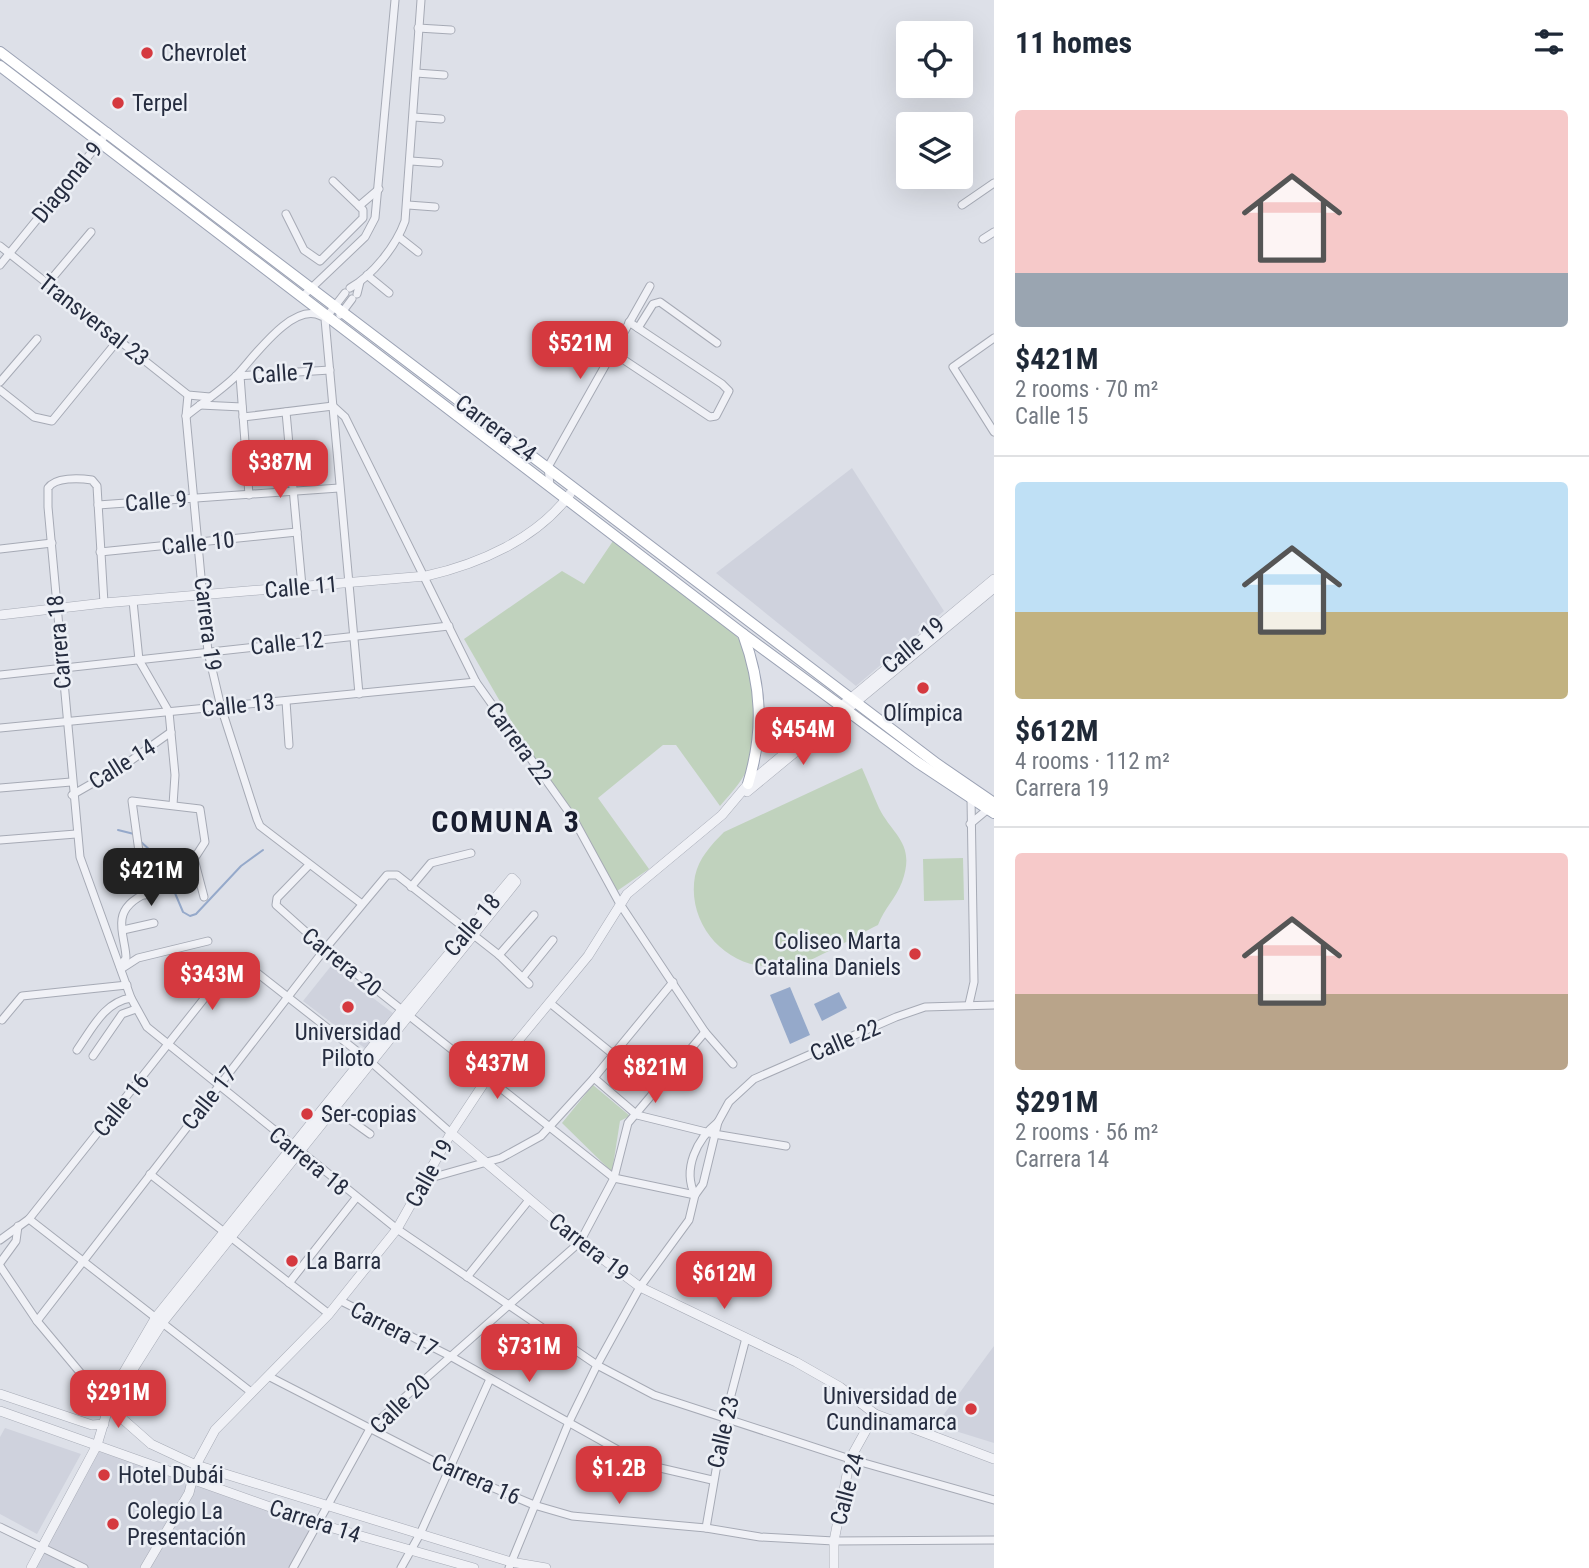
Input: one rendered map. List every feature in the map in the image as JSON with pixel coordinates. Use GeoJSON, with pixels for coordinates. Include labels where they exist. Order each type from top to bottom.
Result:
{"type":"FeatureCollection","features":[{"type":"Feature","properties":{"kind":"main road","name":"Carrera 24"},"geometry":{"type":"LineString","coordinates":[[0,52],[303,296],[548,467],[971,798],[992,808]]}},
{"type":"Feature","properties":{"kind":"main road","name":"Carrera 24"},"geometry":{"type":"LineString","coordinates":[[0,66],[104,136],[311,287],[333,315],[743,634],[849,704],[992,808]]}},
{"type":"Feature","properties":{"kind":"main road"},"geometry":{"type":"LineString","coordinates":[[743,634],[754,662],[760,703],[757,754],[748,784]]}},
{"type":"Feature","properties":{"kind":"street"},"geometry":{"type":"LineString","coordinates":[[303,296],[365,237],[375,218],[395,0]]}},
{"type":"Feature","properties":{"kind":"street"},"geometry":{"type":"LineString","coordinates":[[359,694],[330,370],[333,315],[347,291],[367,275],[399,237],[408,205],[421,0]]}},
{"type":"Feature","properties":{"kind":"street"},"geometry":{"type":"LineString","coordinates":[[418,28],[451,30]]}},
{"type":"Feature","properties":{"kind":"street"},"geometry":{"type":"LineString","coordinates":[[416,73],[444,75]]}},
{"type":"Feature","properties":{"kind":"street"},"geometry":{"type":"LineString","coordinates":[[414,117],[441,119]]}},
{"type":"Feature","properties":{"kind":"street","name":"Diagonal 9"},"geometry":{"type":"LineString","coordinates":[[0,265],[104,136]]}},
{"type":"Feature","properties":{"kind":"street"},"geometry":{"type":"LineString","coordinates":[[411,161],[439,163]]}},
{"type":"Feature","properties":{"kind":"street"},"geometry":{"type":"LineString","coordinates":[[286,214],[304,250],[320,261],[363,218],[363,210],[333,181]]}},
{"type":"Feature","properties":{"kind":"street"},"geometry":{"type":"LineString","coordinates":[[962,205],[994,183]]}},
{"type":"Feature","properties":{"kind":"street"},"geometry":{"type":"LineString","coordinates":[[359,206],[379,189]]}},
{"type":"Feature","properties":{"kind":"street"},"geometry":{"type":"LineString","coordinates":[[408,205],[435,206]]}},
{"type":"Feature","properties":{"kind":"street"},"geometry":{"type":"LineString","coordinates":[[48,283],[91,232]]}},
{"type":"Feature","properties":{"kind":"street"},"geometry":{"type":"LineString","coordinates":[[984,239],[994,232]]}},
{"type":"Feature","properties":{"kind":"street"},"geometry":{"type":"LineString","coordinates":[[399,237],[418,252]]}},
{"type":"Feature","properties":{"kind":"street","name":"Transversal 23"},"geometry":{"type":"LineString","coordinates":[[0,246],[188,394]]}},
{"type":"Feature","properties":{"kind":"street"},"geometry":{"type":"LineString","coordinates":[[367,275],[389,293]]}},
{"type":"Feature","properties":{"kind":"street"},"geometry":{"type":"LineString","coordinates":[[186,416],[238,376],[271,335],[299,317],[314,313],[333,315],[355,296],[360,282]]}},
{"type":"Feature","properties":{"kind":"street"},"geometry":{"type":"LineString","coordinates":[[550,485],[548,467],[650,286]]}},
{"type":"Feature","properties":{"kind":"street"},"geometry":{"type":"LineString","coordinates":[[638,328],[653,304],[660,303],[717,343]]}},
{"type":"Feature","properties":{"kind":"street"},"geometry":{"type":"LineString","coordinates":[[612,352],[709,418],[716,416],[729,396],[727,388],[629,322]]}},
{"type":"Feature","properties":{"kind":"street"},"geometry":{"type":"LineString","coordinates":[[994,338],[953,366],[994,432]]}},
{"type":"Feature","properties":{"kind":"street"},"geometry":{"type":"LineString","coordinates":[[0,382],[37,339]]}},
{"type":"Feature","properties":{"kind":"street"},"geometry":{"type":"LineString","coordinates":[[0,390],[34,417],[45,422],[58,417],[119,339]]}},
{"type":"Feature","properties":{"kind":"street","name":"Calle 7"},"geometry":{"type":"LineString","coordinates":[[238,376],[330,370]]}},
{"type":"Feature","properties":{"kind":"street"},"geometry":{"type":"LineString","coordinates":[[238,376],[249,495]]}},
{"type":"Feature","properties":{"kind":"street"},"geometry":{"type":"LineString","coordinates":[[186,416],[188,394],[210,397]]}},
{"type":"Feature","properties":{"kind":"street"},"geometry":{"type":"LineString","coordinates":[[200,405],[242,407]]}},
{"type":"Feature","properties":{"kind":"street"},"geometry":{"type":"LineString","coordinates":[[243,416],[333,406]]}},
{"type":"Feature","properties":{"kind":"street","name":"Carrera 22"},"geometry":{"type":"LineString","coordinates":[[333,406],[355,433],[476,682],[573,818],[620,904],[705,1032],[733,1064]]}},
{"type":"Feature","properties":{"kind":"street"},"geometry":{"type":"LineString","coordinates":[[286,412],[302,586]]}},
{"type":"Feature","properties":{"kind":"street","name":"Carrera 19"},"geometry":{"type":"LineString","coordinates":[[186,416],[208,652],[221,707],[260,826],[309,865]]}},
{"type":"Feature","properties":{"kind":"street","name":"Carrera 18"},"geometry":{"type":"LineString","coordinates":[[99,505],[97,486],[92,480],[55,481],[47,492],[65,722],[76,834],[84,870],[131,998],[148,1027],[218,1087],[397,1229],[597,1365],[654,1395],[850,1459],[994,1500]]}},
{"type":"Feature","properties":{"kind":"street","name":"Calle 11"},"geometry":{"type":"LineString","coordinates":[[0,615],[104,603],[426,576],[463,565],[520,539],[567,498],[574,487]]}},
{"type":"Feature","properties":{"kind":"street","name":"Calle 9"},"geometry":{"type":"LineString","coordinates":[[99,505],[340,488]]}},
{"type":"Feature","properties":{"kind":"street"},"geometry":{"type":"LineString","coordinates":[[99,505],[104,603]]}},
{"type":"Feature","properties":{"kind":"street","name":"Calle 10"},"geometry":{"type":"LineString","coordinates":[[100,552],[297,532]]}},
{"type":"Feature","properties":{"kind":"street"},"geometry":{"type":"LineString","coordinates":[[0,549],[52,544]]}},
{"type":"Feature","properties":{"kind":"street","name":"Calle 19"},"geometry":{"type":"LineString","coordinates":[[739,796],[994,579]]}},
{"type":"Feature","properties":{"kind":"street","name":"Calle 19"},"geometry":{"type":"LineString","coordinates":[[849,704],[994,589]]}},
{"type":"Feature","properties":{"kind":"street"},"geometry":{"type":"LineString","coordinates":[[133,601],[139,660],[169,712],[175,775],[173,805]]}},
{"type":"Feature","properties":{"kind":"street","name":"Calle 12"},"geometry":{"type":"LineString","coordinates":[[0,675],[449,626]]}},
{"type":"Feature","properties":{"kind":"street","name":"Calle 13"},"geometry":{"type":"LineString","coordinates":[[0,729],[476,682]]}},
{"type":"Feature","properties":{"kind":"street"},"geometry":{"type":"LineString","coordinates":[[286,701],[289,745]]}},
{"type":"Feature","properties":{"kind":"street","name":"Calle 14"},"geometry":{"type":"LineString","coordinates":[[72,794],[126,764],[171,732]]}},
{"type":"Feature","properties":{"kind":"street","name":"Calle 19"},"geometry":{"type":"LineString","coordinates":[[145,1568],[189,1493],[196,1465],[215,1430],[341,1301],[397,1229],[451,1133],[488,1077],[589,956],[627,894],[722,815],[748,784],[802,743]]}},
{"type":"Feature","properties":{"kind":"street","name":"Calle 14"},"geometry":{"type":"LineString","coordinates":[[0,788],[71,782]]}},
{"type":"Feature","properties":{"kind":"street"},"geometry":{"type":"LineString","coordinates":[[969,1004],[974,982],[971,798]]}},
{"type":"Feature","properties":{"kind":"street"},"geometry":{"type":"LineString","coordinates":[[145,895],[132,801],[195,806],[201,811],[205,842],[194,859],[204,897]]}},
{"type":"Feature","properties":{"kind":"street"},"geometry":{"type":"LineString","coordinates":[[970,824],[992,808]]}},
{"type":"Feature","properties":{"kind":"street"},"geometry":{"type":"LineString","coordinates":[[0,840],[76,834]]}},
{"type":"Feature","properties":{"kind":"street"},"geometry":{"type":"LineString","coordinates":[[471,853],[431,863],[411,887],[499,955],[526,981],[553,940]]}},
{"type":"Feature","properties":{"kind":"street"},"geometry":{"type":"LineString","coordinates":[[309,865],[362,904]]}},
{"type":"Feature","properties":{"kind":"street","name":"Carrera 20"},"geometry":{"type":"LineString","coordinates":[[309,865],[277,898],[279,910],[614,1178],[695,1195]]}},
{"type":"Feature","properties":{"kind":"street","name":"Calle 17"},"geometry":{"type":"LineString","coordinates":[[37,1321],[383,878],[397,875],[411,887]]}},
{"type":"Feature","properties":{"kind":"street","name":"Calle 18"},"geometry":{"type":"LineString","coordinates":[[31,1568],[97,1444],[109,1407],[160,1320],[512,878],[516,882],[470,932]]}},
{"type":"Feature","properties":{"kind":"street"},"geometry":{"type":"LineString","coordinates":[[120,967],[125,958],[122,919],[130,904],[145,895],[198,879]]}},
{"type":"Feature","properties":{"kind":"street"},"geometry":{"type":"LineString","coordinates":[[499,955],[534,915]]}},
{"type":"Feature","properties":{"kind":"street"},"geometry":{"type":"LineString","coordinates":[[122,930],[153,923]]}},
{"type":"Feature","properties":{"kind":"street"},"geometry":{"type":"LineString","coordinates":[[120,967],[138,958],[208,942]]}},
{"type":"Feature","properties":{"kind":"street","name":"Calle 16"},"geometry":{"type":"LineString","coordinates":[[0,1240],[29,1219],[234,961]]}},
{"type":"Feature","properties":{"kind":"street","name":"Carrera 19"},"geometry":{"type":"LineString","coordinates":[[256,972],[368,1060],[580,1242],[640,1287],[840,1387],[875,1414],[994,1459]]}},
{"type":"Feature","properties":{"kind":"street"},"geometry":{"type":"LineString","coordinates":[[427,1179],[501,1158],[552,1127],[673,982]]}},
{"type":"Feature","properties":{"kind":"street"},"geometry":{"type":"LineString","coordinates":[[2,1020],[22,996],[127,985]]}},
{"type":"Feature","properties":{"kind":"street"},"geometry":{"type":"LineString","coordinates":[[77,1051],[116,1000],[131,998]]}},
{"type":"Feature","properties":{"kind":"street"},"geometry":{"type":"LineString","coordinates":[[550,1003],[657,1090]]}},
{"type":"Feature","properties":{"kind":"street","name":"Calle 22"},"geometry":{"type":"LineString","coordinates":[[510,1565],[569,1422],[597,1365],[640,1287],[690,1220],[695,1195],[703,1184],[714,1134],[729,1102],[754,1079],[896,1017],[925,1007],[994,1005]]}},
{"type":"Feature","properties":{"kind":"street"},"geometry":{"type":"LineString","coordinates":[[93,1056],[122,1014],[136,1009]]}},
{"type":"Feature","properties":{"kind":"street","name":"Calle 20"},"geometry":{"type":"LineString","coordinates":[[295,1567],[315,1523],[371,1427],[450,1356],[511,1307],[580,1242],[614,1178],[628,1123],[705,1032]]}},
{"type":"Feature","properties":{"kind":"street","name":"Calle 18"},"geometry":{"type":"LineString","coordinates":[[296,1150],[335,1109],[368,1060]]}},
{"type":"Feature","properties":{"kind":"street"},"geometry":{"type":"LineString","coordinates":[[594,1078],[637,1115],[714,1134],[786,1146]]}},
{"type":"Feature","properties":{"kind":"street"},"geometry":{"type":"LineString","coordinates":[[335,1109],[370,1134]]}},
{"type":"Feature","properties":{"kind":"street","name":"Calle 22"},"geometry":{"type":"LineString","coordinates":[[695,1195],[690,1184],[691,1168],[705,1132],[718,1122]]}},
{"type":"Feature","properties":{"kind":"street","name":"Carrera 17"},"geometry":{"type":"LineString","coordinates":[[150,1174],[329,1314]]}},
{"type":"Feature","properties":{"kind":"street"},"geometry":{"type":"LineString","coordinates":[[289,1283],[356,1198]]}},
{"type":"Feature","properties":{"kind":"street"},"geometry":{"type":"LineString","coordinates":[[467,1278],[529,1200]]}},
{"type":"Feature","properties":{"kind":"street"},"geometry":{"type":"LineString","coordinates":[[29,1219],[251,1392]]}},
{"type":"Feature","properties":{"kind":"street"},"geometry":{"type":"LineString","coordinates":[[18,1226],[16,1241],[0,1265],[37,1321],[109,1407]]}},
{"type":"Feature","properties":{"kind":"street","name":"Carrera 17"},"geometry":{"type":"LineString","coordinates":[[341,1301],[450,1356],[643,1464],[712,1480]]}},
{"type":"Feature","properties":{"kind":"street","name":"Calle 23"},"geometry":{"type":"LineString","coordinates":[[706,1528],[712,1480],[725,1418],[746,1338]]}},
{"type":"Feature","properties":{"kind":"street","name":"Carrera 16"},"geometry":{"type":"LineString","coordinates":[[268,1376],[451,1470],[534,1505],[572,1516],[706,1528],[760,1537],[834,1541],[994,1541]]}},
{"type":"Feature","properties":{"kind":"street"},"geometry":{"type":"LineString","coordinates":[[401,1568],[451,1470],[490,1379]]}},
{"type":"Feature","properties":{"kind":"street"},"geometry":{"type":"LineString","coordinates":[[0,1394],[92,1425],[104,1424]]}},
{"type":"Feature","properties":{"kind":"street","name":"Carrera 14"},"geometry":{"type":"LineString","coordinates":[[109,1407],[151,1444],[196,1465],[420,1534],[510,1565],[546,1568]]}},
{"type":"Feature","properties":{"kind":"street","name":"Carrera 14"},"geometry":{"type":"LineString","coordinates":[[0,1411],[315,1523],[474,1568]]}},
{"type":"Feature","properties":{"kind":"street","name":"Calle 24"},"geometry":{"type":"LineString","coordinates":[[834,1568],[834,1541],[850,1459],[875,1414]]}},
{"type":"Feature","properties":{"kind":"street","name":"Carrera 19"},"geometry":{"type":"LineString","coordinates":[[969,1450],[994,1452]]}},
{"type":"Feature","properties":{"kind":"street"},"geometry":{"type":"LineString","coordinates":[[0,1527],[30,1544],[42,1546],[84,1568]]}},
{"type":"Feature","properties":{"kind":"shaded area"},"geometry":{"type":"Polygon","coordinates":[[[852,468],[944,611],[856,686],[716,573],[852,468]]]}},
{"type":"Feature","properties":{"kind":"shaded area","name":"Universidad Piloto"},"geometry":{"type":"Polygon","coordinates":[[[331,966],[394,1014],[366,1049],[303,1001],[331,966]]]}},
{"type":"Feature","properties":{"kind":"shaded area","name":"Universidad de Cundinamarca"},"geometry":{"type":"Polygon","coordinates":[[[994,1346],[994,1443],[936,1425],[991,1350],[994,1346]]]}},
{"type":"Feature","properties":{"kind":"shaded area"},"geometry":{"type":"Polygon","coordinates":[[[5,1428],[81,1454],[37,1534],[0,1514],[0,1437],[5,1428]]]}},
{"type":"Feature","properties":{"kind":"shaded area"},"geometry":{"type":"Polygon","coordinates":[[[97,1446],[315,1523],[292,1568],[31,1568],[97,1446]]]}},
{"type":"Feature","properties":{"kind":"green space"},"geometry":{"type":"Polygon","coordinates":[[[613,541],[695,599],[737,637],[749,661],[756,712],[755,744],[750,764],[720,806],[676,745],[663,745],[598,798],[649,869],[617,891],[571,810],[532,757],[464,639],[562,571],[584,584],[613,541]]]}},
{"type":"Feature","properties":{"kind":"green space"},"geometry":{"type":"Polygon","coordinates":[[[862,768],[879,808],[905,849],[906,858],[902,882],[878,925],[822,955],[791,967],[758,965],[741,961],[727,952],[714,941],[697,911],[695,876],[706,852],[724,832],[862,768]]]}},
{"type":"Feature","properties":{"kind":"green space"},"geometry":{"type":"Polygon","coordinates":[[[963,858],[964,900],[924,901],[923,859],[963,858]]]}},
{"type":"Feature","properties":{"kind":"green space"},"geometry":{"type":"Polygon","coordinates":[[[593,1085],[630,1116],[620,1121],[612,1172],[562,1123],[593,1085]]]}},
{"type":"Feature","properties":{"kind":"water"},"geometry":{"type":"Polygon","coordinates":[[[790,987],[810,1035],[790,1044],[770,995],[790,987]]]}},
{"type":"Feature","properties":{"kind":"water"},"geometry":{"type":"Polygon","coordinates":[[[839,992],[847,1008],[822,1021],[814,1004],[839,992]]]}},
{"type":"Feature","properties":{"kind":"waterway"},"geometry":{"type":"LineString","coordinates":[[118,830],[134,834]]}},
{"type":"Feature","properties":{"kind":"waterway"},"geometry":{"type":"LineString","coordinates":[[140,841],[152,852],[169,881]]}},
{"type":"Feature","properties":{"kind":"waterway"},"geometry":{"type":"LineString","coordinates":[[172,886],[183,912],[190,916],[196,914],[241,866],[263,850]]}},
{"type":"Feature","properties":{"kind":"place","name":"Chevrolet"},"geometry":{"type":"Point","coordinates":[147,53]}},
{"type":"Feature","properties":{"kind":"place","name":"Terpel"},"geometry":{"type":"Point","coordinates":[118,103]}},
{"type":"Feature","properties":{"kind":"place","name":"Olímpica"},"geometry":{"type":"Point","coordinates":[923,688]}},
{"type":"Feature","properties":{"kind":"place","name":"Coliseo Marta Catalina Daniels"},"geometry":{"type":"Point","coordinates":[915,954]}},
{"type":"Feature","properties":{"kind":"place","name":"Universidad Piloto"},"geometry":{"type":"Point","coordinates":[348,1007]}},
{"type":"Feature","properties":{"kind":"place","name":"Ser-copias"},"geometry":{"type":"Point","coordinates":[307,1114]}},
{"type":"Feature","properties":{"kind":"place","name":"La Barra"},"geometry":{"type":"Point","coordinates":[292,1261]}},
{"type":"Feature","properties":{"kind":"place","name":"Universidad de Cundinamarca"},"geometry":{"type":"Point","coordinates":[971,1409]}},
{"type":"Feature","properties":{"kind":"place","name":"Hotel Dubái"},"geometry":{"type":"Point","coordinates":[104,1475]}},
{"type":"Feature","properties":{"kind":"place","name":"Colegio La Presentación"},"geometry":{"type":"Point","coordinates":[113,1524]}},
{"type":"Feature","properties":{"kind":"district","name":"COMUNA 3"},"geometry":{"type":"Point","coordinates":[506,822]}}]}
